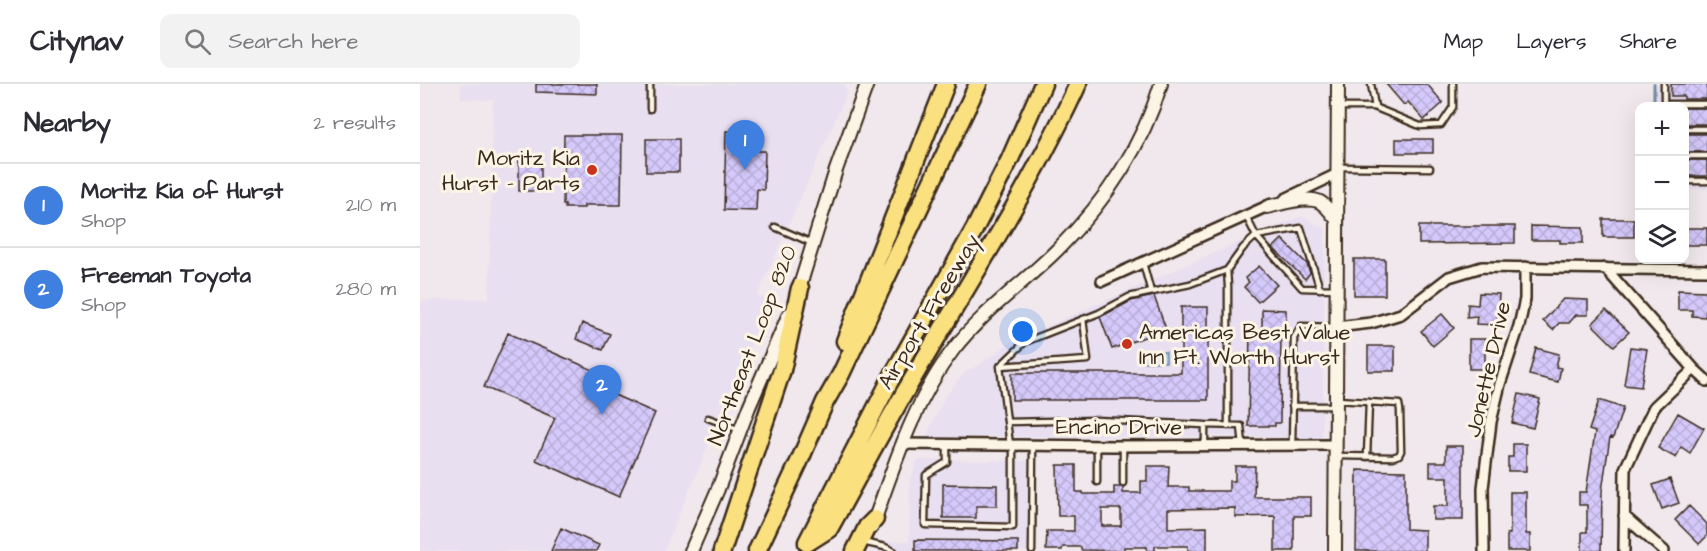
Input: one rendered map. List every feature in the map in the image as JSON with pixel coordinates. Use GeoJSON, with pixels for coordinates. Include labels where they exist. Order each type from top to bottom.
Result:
{"type":"FeatureCollection","features":[{"type":"Feature","properties":{"kind":"highway"},"geometry":{"type":"LineString","coordinates":[[825,402],[833,371],[946,84]]}},
{"type":"Feature","properties":{"kind":"highway","name":"Airport Freeway"},"geometry":{"type":"LineString","coordinates":[[757,551],[825,402],[841,374],[978,84]]}},
{"type":"Feature","properties":{"kind":"highway"},"geometry":{"type":"LineString","coordinates":[[805,547],[894,373],[974,230],[1044,84]]}},
{"type":"Feature","properties":{"kind":"highway","name":"Airport Freeway"},"geometry":{"type":"LineString","coordinates":[[805,547],[829,529],[909,385],[1009,218],[1056,132],[1078,84]]}},
{"type":"Feature","properties":{"kind":"highway"},"geometry":{"type":"LineString","coordinates":[[722,551],[782,369],[800,288]]}},
{"type":"Feature","properties":{"kind":"highway"},"geometry":{"type":"LineString","coordinates":[[862,548],[867,527],[875,519]]}},
{"type":"Feature","properties":{"kind":"main road","name":"Northeast Loop 820"},"geometry":{"type":"LineString","coordinates":[[691,551],[800,288],[812,243],[867,84]]}},
{"type":"Feature","properties":{"kind":"main road"},"geometry":{"type":"LineString","coordinates":[[875,519],[902,444],[936,373],[955,347],[991,309],[1059,248],[1099,203],[1130,158],[1155,104],[1161,84]]}},
{"type":"Feature","properties":{"kind":"main road"},"geometry":{"type":"LineString","coordinates":[[1335,551],[1338,84]]}},
{"type":"Feature","properties":{"kind":"main road"},"geometry":{"type":"LineString","coordinates":[[1267,207],[1291,201],[1314,200],[1326,207],[1337,220]]}},
{"type":"Feature","properties":{"kind":"street"},"geometry":{"type":"LineString","coordinates":[[1102,281],[1267,207],[1337,170]]}},
{"type":"Feature","properties":{"kind":"street"},"geometry":{"type":"LineString","coordinates":[[1336,327],[1371,323],[1401,314],[1449,277],[1482,267],[1707,270]]}},
{"type":"Feature","properties":{"kind":"street","name":"Jonette Drive"},"geometry":{"type":"LineString","coordinates":[[1484,551],[1483,488],[1491,422],[1500,384],[1520,326],[1525,299],[1526,267]]}},
{"type":"Feature","properties":{"kind":"street"},"geometry":{"type":"LineString","coordinates":[[1605,268],[1707,381]]}},
{"type":"Feature","properties":{"kind":"street"},"geometry":{"type":"LineString","coordinates":[[1624,551],[1625,469],[1654,407],[1694,369]]}},
{"type":"Feature","properties":{"kind":"street","name":"Encino Drive"},"geometry":{"type":"LineString","coordinates":[[902,444],[1292,445],[1335,451]]}},
{"type":"Feature","properties":{"kind":"street"},"geometry":{"type":"LineString","coordinates":[[1624,516],[1664,551]]}},
{"type":"Feature","properties":{"kind":"lane"},"geometry":{"type":"LineString","coordinates":[[650,84],[650,109]]}},
{"type":"Feature","properties":{"kind":"lane"},"geometry":{"type":"LineString","coordinates":[[1371,84],[1375,107]]}},
{"type":"Feature","properties":{"kind":"lane"},"geometry":{"type":"LineString","coordinates":[[1338,107],[1375,107],[1420,126],[1441,125],[1453,107],[1453,84]]}},
{"type":"Feature","properties":{"kind":"lane"},"geometry":{"type":"LineString","coordinates":[[1664,84],[1664,102]]}},
{"type":"Feature","properties":{"kind":"lane"},"geometry":{"type":"LineString","coordinates":[[1689,104],[1707,104]]}},
{"type":"Feature","properties":{"kind":"lane"},"geometry":{"type":"LineString","coordinates":[[1689,129],[1707,129]]}},
{"type":"Feature","properties":{"kind":"lane"},"geometry":{"type":"LineString","coordinates":[[1689,156],[1707,156]]}},
{"type":"Feature","properties":{"kind":"lane"},"geometry":{"type":"LineString","coordinates":[[1337,170],[1430,168]]}},
{"type":"Feature","properties":{"kind":"lane"},"geometry":{"type":"LineString","coordinates":[[1689,181],[1707,181]]}},
{"type":"Feature","properties":{"kind":"lane"},"geometry":{"type":"LineString","coordinates":[[1246,216],[1256,236],[1302,288],[1336,289]]}},
{"type":"Feature","properties":{"kind":"lane"},"geometry":{"type":"LineString","coordinates":[[775,227],[812,243]]}},
{"type":"Feature","properties":{"kind":"lane"},"geometry":{"type":"LineString","coordinates":[[1000,366],[1025,342],[1083,319],[1129,297],[1190,284],[1227,270],[1243,248],[1256,236],[1301,228],[1320,289]]}},
{"type":"Feature","properties":{"kind":"lane"},"geometry":{"type":"LineString","coordinates":[[1143,262],[1151,292]]}},
{"type":"Feature","properties":{"kind":"lane"},"geometry":{"type":"LineString","coordinates":[[1227,270],[1228,426]]}},
{"type":"Feature","properties":{"kind":"lane"},"geometry":{"type":"LineString","coordinates":[[1000,366],[1088,360],[1083,319]]}},
{"type":"Feature","properties":{"kind":"lane"},"geometry":{"type":"LineString","coordinates":[[1292,445],[1294,338],[1301,326],[1336,327]]}},
{"type":"Feature","properties":{"kind":"lane"},"geometry":{"type":"LineString","coordinates":[[947,445],[947,462],[926,475],[925,525],[1013,527],[1012,445],[1000,366]]}},
{"type":"Feature","properties":{"kind":"lane"},"geometry":{"type":"LineString","coordinates":[[1293,406],[1369,402],[1399,404],[1400,455],[1367,457],[1335,451]]}},
{"type":"Feature","properties":{"kind":"lane"},"geometry":{"type":"LineString","coordinates":[[1367,457],[1369,402]]}},
{"type":"Feature","properties":{"kind":"lane"},"geometry":{"type":"LineString","coordinates":[[708,418],[740,430]]}},
{"type":"Feature","properties":{"kind":"lane"},"geometry":{"type":"LineString","coordinates":[[1007,422],[1096,420],[1241,426],[1242,445]]}},
{"type":"Feature","properties":{"kind":"lane"},"geometry":{"type":"LineString","coordinates":[[1205,425],[1205,445]]}},
{"type":"Feature","properties":{"kind":"lane"},"geometry":{"type":"LineString","coordinates":[[1032,551],[1033,445]]}},
{"type":"Feature","properties":{"kind":"lane"},"geometry":{"type":"LineString","coordinates":[[1097,446],[1097,483]]}},
{"type":"Feature","properties":{"kind":"lane"},"geometry":{"type":"LineString","coordinates":[[1123,446],[1123,483]]}},
{"type":"Feature","properties":{"kind":"lane"},"geometry":{"type":"LineString","coordinates":[[862,548],[885,547],[894,551]]}},
{"type":"Feature","properties":{"kind":"shaded area"},"geometry":{"type":"Polygon","coordinates":[[[461,84],[844,84],[847,93],[757,296],[769,300],[664,551],[420,551],[421,301],[489,298],[493,100],[461,99],[461,84]]]}},
{"type":"Feature","properties":{"kind":"shaded area"},"geometry":{"type":"Polygon","coordinates":[[[1654,84],[1707,84],[1707,189],[1689,189],[1689,102],[1654,102],[1654,84]]]}},
{"type":"Feature","properties":{"kind":"shaded area"},"geometry":{"type":"Polygon","coordinates":[[[1302,216],[1325,229],[1322,438],[1243,436],[926,437],[945,397],[966,371],[976,367],[1012,342],[1302,216]]]}},
{"type":"Feature","properties":{"kind":"shaded area"},"geometry":{"type":"Polygon","coordinates":[[[918,460],[1028,461],[1027,551],[874,551],[878,542],[909,541],[910,480],[918,460]]]}},
{"type":"Feature","properties":{"kind":"water"},"geometry":{"type":"Polygon","coordinates":[[[1144,351],[1166,352],[1166,362],[1144,362],[1144,351]]]}},
{"type":"Feature","properties":{"kind":"building"},"geometry":{"type":"Polygon","coordinates":[[[536,84],[597,84],[597,94],[536,92],[536,84]]]}},
{"type":"Feature","properties":{"kind":"building"},"geometry":{"type":"Polygon","coordinates":[[[1386,84],[1427,84],[1443,103],[1424,120],[1408,102],[1404,105],[1386,84]]]}},
{"type":"Feature","properties":{"kind":"building"},"geometry":{"type":"Polygon","coordinates":[[[1671,84],[1707,84],[1707,99],[1684,99],[1684,96],[1671,96],[1671,84]]]}},
{"type":"Feature","properties":{"kind":"building"},"geometry":{"type":"Polygon","coordinates":[[[1689,108],[1707,108],[1707,124],[1689,124],[1689,108]]]}},
{"type":"Feature","properties":{"kind":"building"},"geometry":{"type":"Polygon","coordinates":[[[726,131],[759,132],[758,151],[765,151],[764,190],[757,189],[756,211],[724,210],[726,131]]]}},
{"type":"Feature","properties":{"kind":"building"},"geometry":{"type":"Polygon","coordinates":[[[1689,134],[1707,134],[1707,152],[1689,152],[1689,134]]]}},
{"type":"Feature","properties":{"kind":"building","name":"Moritz Kia Hurst - Parts"},"geometry":{"type":"Polygon","coordinates":[[[564,135],[622,135],[621,205],[584,205],[584,208],[565,208],[563,205],[564,135]]]}},
{"type":"Feature","properties":{"kind":"building"},"geometry":{"type":"Polygon","coordinates":[[[646,139],[679,139],[679,172],[646,172],[646,139]]]}},
{"type":"Feature","properties":{"kind":"building"},"geometry":{"type":"Polygon","coordinates":[[[1396,139],[1433,139],[1433,153],[1396,153],[1396,139]]]}},
{"type":"Feature","properties":{"kind":"building"},"geometry":{"type":"Polygon","coordinates":[[[519,156],[541,156],[541,191],[519,191],[519,156]]]}},
{"type":"Feature","properties":{"kind":"building"},"geometry":{"type":"Polygon","coordinates":[[[1689,160],[1707,160],[1707,176],[1689,176],[1689,160]]]}},
{"type":"Feature","properties":{"kind":"building"},"geometry":{"type":"Polygon","coordinates":[[[1603,219],[1634,219],[1634,237],[1603,237],[1603,219]]]}},
{"type":"Feature","properties":{"kind":"building"},"geometry":{"type":"Polygon","coordinates":[[[1419,226],[1515,226],[1515,243],[1419,244],[1419,226]]]}},
{"type":"Feature","properties":{"kind":"building"},"geometry":{"type":"Polygon","coordinates":[[[1531,226],[1583,227],[1583,243],[1531,240],[1531,226]]]}},
{"type":"Feature","properties":{"kind":"building"},"geometry":{"type":"Polygon","coordinates":[[[1689,228],[1707,228],[1707,245],[1689,245],[1689,228]]]}},
{"type":"Feature","properties":{"kind":"building"},"geometry":{"type":"Polygon","coordinates":[[[1282,239],[1307,264],[1310,273],[1305,279],[1273,248],[1282,239]]]}},
{"type":"Feature","properties":{"kind":"building"},"geometry":{"type":"Polygon","coordinates":[[[1354,259],[1385,259],[1385,295],[1354,295],[1354,259]]]}},
{"type":"Feature","properties":{"kind":"building"},"geometry":{"type":"Polygon","coordinates":[[[1259,266],[1277,285],[1258,302],[1244,287],[1249,282],[1245,278],[1259,266]]]}},
{"type":"Feature","properties":{"kind":"building"},"geometry":{"type":"Polygon","coordinates":[[[1678,290],[1706,291],[1705,317],[1692,316],[1692,310],[1678,310],[1678,290]]]}},
{"type":"Feature","properties":{"kind":"building"},"geometry":{"type":"Polygon","coordinates":[[[1479,293],[1499,294],[1497,325],[1476,324],[1477,316],[1467,317],[1468,304],[1478,305],[1479,293]]]}},
{"type":"Feature","properties":{"kind":"building"},"geometry":{"type":"Polygon","coordinates":[[[1154,296],[1166,329],[1112,349],[1100,317],[1131,301],[1154,296]]]}},
{"type":"Feature","properties":{"kind":"building"},"geometry":{"type":"Polygon","coordinates":[[[1563,299],[1588,300],[1588,315],[1576,315],[1569,323],[1559,323],[1553,330],[1543,321],[1563,299]]]}},
{"type":"Feature","properties":{"kind":"building"},"geometry":{"type":"Polygon","coordinates":[[[1181,307],[1208,307],[1208,400],[1012,400],[1012,373],[1181,373],[1181,307]]]}},
{"type":"Feature","properties":{"kind":"building"},"geometry":{"type":"Polygon","coordinates":[[[1262,309],[1286,310],[1286,334],[1281,334],[1280,423],[1275,423],[1275,426],[1248,426],[1250,332],[1262,332],[1262,309]]]}},
{"type":"Feature","properties":{"kind":"building"},"geometry":{"type":"Polygon","coordinates":[[[1606,310],[1629,332],[1614,346],[1592,324],[1606,310]]]}},
{"type":"Feature","properties":{"kind":"building"},"geometry":{"type":"Polygon","coordinates":[[[1442,314],[1454,328],[1433,346],[1421,331],[1442,314]]]}},
{"type":"Feature","properties":{"kind":"building"},"geometry":{"type":"Polygon","coordinates":[[[582,323],[610,334],[603,350],[576,339],[582,323]]]}},
{"type":"Feature","properties":{"kind":"building"},"geometry":{"type":"Polygon","coordinates":[[[508,333],[616,380],[610,393],[655,413],[619,497],[536,460],[555,418],[484,387],[508,333]]]}},
{"type":"Feature","properties":{"kind":"building"},"geometry":{"type":"Polygon","coordinates":[[[1469,339],[1485,339],[1485,369],[1469,369],[1469,339]]]}},
{"type":"Feature","properties":{"kind":"building"},"geometry":{"type":"Polygon","coordinates":[[[1368,346],[1395,346],[1395,371],[1368,371],[1368,346]]]}},
{"type":"Feature","properties":{"kind":"building"},"geometry":{"type":"Polygon","coordinates":[[[1630,347],[1647,349],[1641,387],[1624,385],[1630,347]]]}},
{"type":"Feature","properties":{"kind":"building"},"geometry":{"type":"Polygon","coordinates":[[[1536,348],[1559,354],[1556,367],[1561,368],[1558,382],[1529,375],[1536,348]]]}},
{"type":"Feature","properties":{"kind":"building"},"geometry":{"type":"Polygon","coordinates":[[[1519,394],[1540,399],[1533,428],[1512,423],[1519,394]]]}},
{"type":"Feature","properties":{"kind":"building"},"geometry":{"type":"Polygon","coordinates":[[[1599,400],[1623,408],[1613,438],[1610,437],[1602,491],[1601,551],[1582,551],[1582,532],[1587,532],[1587,505],[1579,505],[1579,492],[1586,492],[1595,432],[1589,430],[1599,400]]]}},
{"type":"Feature","properties":{"kind":"building"},"geometry":{"type":"Polygon","coordinates":[[[1678,413],[1704,428],[1690,453],[1681,447],[1676,458],[1658,448],[1678,413]]]}},
{"type":"Feature","properties":{"kind":"building"},"geometry":{"type":"Polygon","coordinates":[[[1513,444],[1526,444],[1526,471],[1508,471],[1508,457],[1513,457],[1513,444]]]}},
{"type":"Feature","properties":{"kind":"building"},"geometry":{"type":"Polygon","coordinates":[[[1446,446],[1463,446],[1463,520],[1433,520],[1433,506],[1448,506],[1448,477],[1430,477],[1430,462],[1446,462],[1446,446]]]}},
{"type":"Feature","properties":{"kind":"building"},"geometry":{"type":"Polygon","coordinates":[[[1057,465],[1076,465],[1076,492],[1083,492],[1083,494],[1114,494],[1114,487],[1123,487],[1123,493],[1141,493],[1141,481],[1147,481],[1147,466],[1169,466],[1168,487],[1189,487],[1189,491],[1229,491],[1229,481],[1235,481],[1235,466],[1255,466],[1254,497],[1311,497],[1311,516],[1294,516],[1294,551],[1275,551],[1275,516],[1235,517],[1235,508],[1168,509],[1168,528],[1207,527],[1207,551],[1188,551],[1188,546],[1155,546],[1155,551],[1147,551],[1147,547],[1124,547],[1124,551],[1081,550],[1081,547],[1046,550],[1047,531],[1074,531],[1074,516],[1058,516],[1057,465]],[[1102,509],[1102,526],[1121,526],[1121,509],[1102,509]]]}},
{"type":"Feature","properties":{"kind":"building"},"geometry":{"type":"Polygon","coordinates":[[[1357,470],[1406,471],[1406,529],[1425,530],[1425,551],[1356,551],[1357,470]]]}},
{"type":"Feature","properties":{"kind":"building"},"geometry":{"type":"Polygon","coordinates":[[[1670,479],[1679,503],[1662,509],[1653,485],[1670,479]]]}},
{"type":"Feature","properties":{"kind":"building"},"geometry":{"type":"Polygon","coordinates":[[[943,484],[997,485],[997,506],[976,506],[976,518],[943,518],[943,484]]]}},
{"type":"Feature","properties":{"kind":"building"},"geometry":{"type":"Polygon","coordinates":[[[1510,492],[1526,492],[1526,534],[1530,534],[1530,551],[1507,551],[1507,534],[1510,534],[1510,492]]]}},
{"type":"Feature","properties":{"kind":"building"},"geometry":{"type":"Polygon","coordinates":[[[1689,506],[1707,524],[1707,536],[1699,544],[1675,520],[1689,506]]]}},
{"type":"Feature","properties":{"kind":"building"},"geometry":{"type":"Polygon","coordinates":[[[561,528],[599,545],[596,551],[551,551],[561,528]]]}},
{"type":"Feature","properties":{"kind":"building"},"geometry":{"type":"Polygon","coordinates":[[[915,540],[1018,541],[1018,551],[915,551],[915,540]]]}},
{"type":"Feature","properties":{"kind":"waterway"},"geometry":{"type":"LineString","coordinates":[[1654,84],[1654,102]]}},
{"type":"Feature","properties":{"kind":"place","name":"Moritz Kia Hurst - Parts"},"geometry":{"type":"Point","coordinates":[592,170]}},
{"type":"Feature","properties":{"kind":"place","name":"Moritz Kia of Hurst"},"geometry":{"type":"Point","coordinates":[745,170]}},
{"type":"Feature","properties":{"kind":"place","name":"Americas Best Value Inn Ft. Worth Hurst"},"geometry":{"type":"Point","coordinates":[1127,344]}},
{"type":"Feature","properties":{"kind":"place","name":"Freeman Toyota"},"geometry":{"type":"Point","coordinates":[602,415]}}]}
